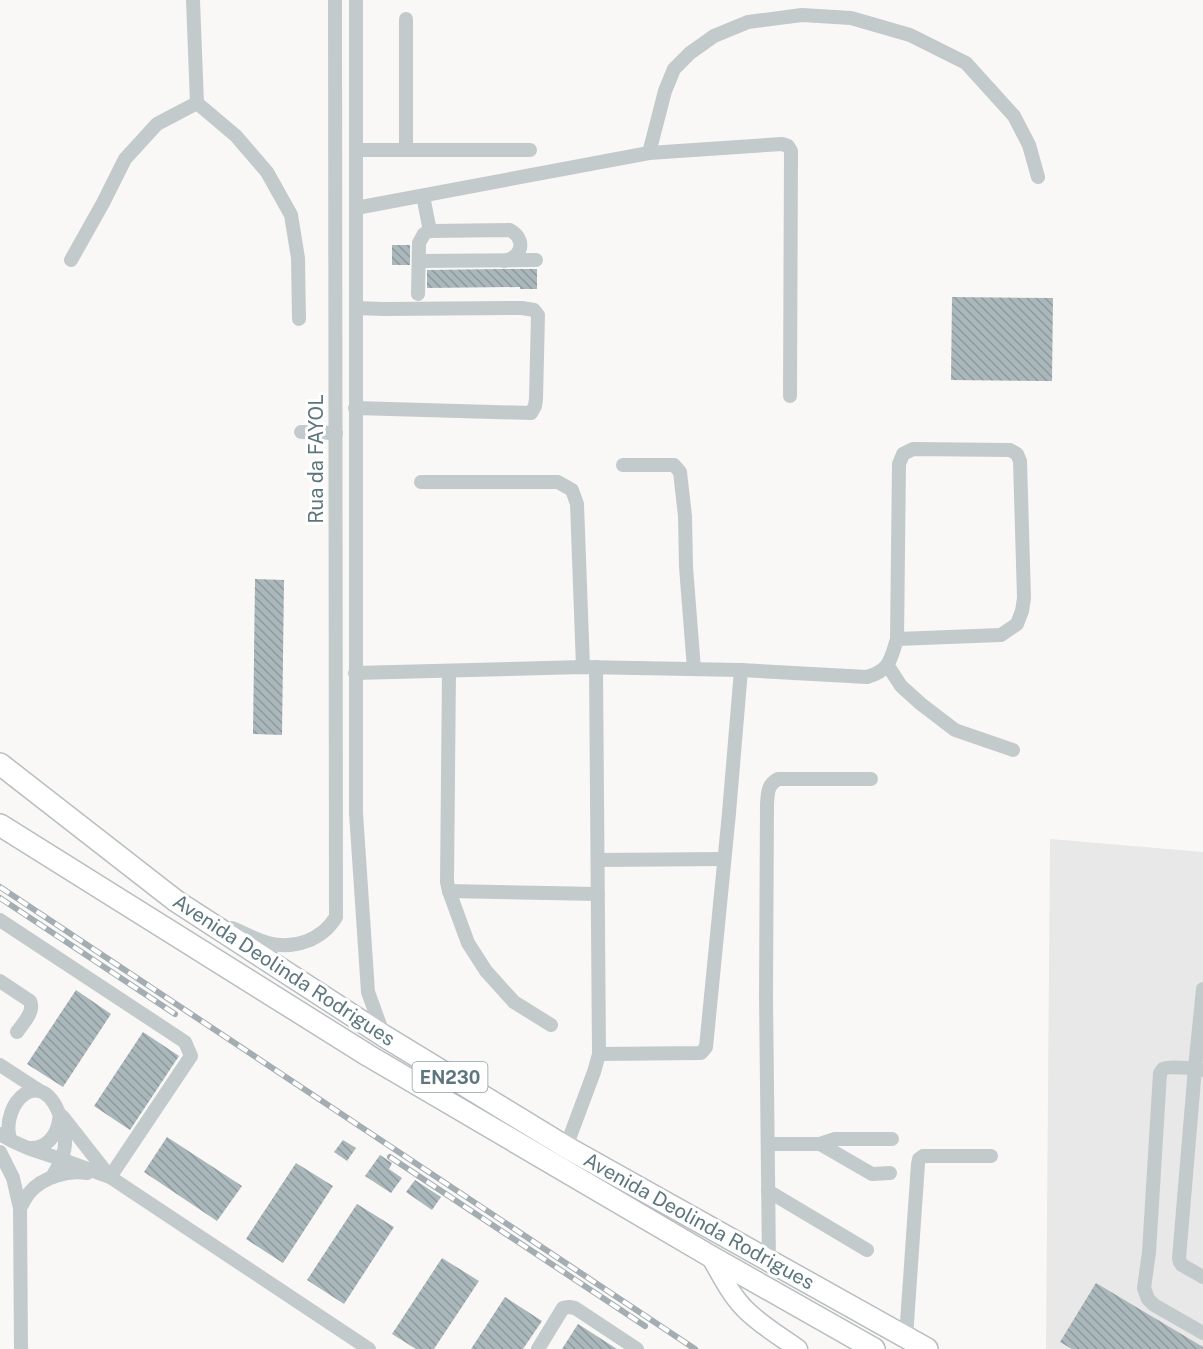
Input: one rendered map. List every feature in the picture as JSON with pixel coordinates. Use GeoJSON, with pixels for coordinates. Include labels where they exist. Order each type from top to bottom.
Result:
{"type":"FeatureCollection","features":[{"type":"Feature","properties":{"kind":"highway","name":"Avenida Deolinda Rodrigues"},"geometry":{"type":"LineString","coordinates":[[0,764],[176,901],[384,1036],[566,1147],[927,1349]]}},
{"type":"Feature","properties":{"kind":"highway","name":"Avenida Deolinda Rodrigues"},"geometry":{"type":"LineString","coordinates":[[0,825],[369,1056],[710,1256],[874,1349]]}},
{"type":"Feature","properties":{"kind":"main road"},"geometry":{"type":"LineString","coordinates":[[710,1256],[744,1308],[798,1349]]}},
{"type":"Feature","properties":{"kind":"street"},"geometry":{"type":"LineString","coordinates":[[193,0],[197,103],[236,136],[267,172],[291,215],[298,258],[299,319]]}},
{"type":"Feature","properties":{"kind":"street","name":"Rua da FAYOL"},"geometry":{"type":"LineString","coordinates":[[176,901],[270,944],[302,943],[318,936],[331,926],[336,917],[335,0]]}},
{"type":"Feature","properties":{"kind":"street","name":"Rua da FAYOL"},"geometry":{"type":"LineString","coordinates":[[356,0],[356,813],[368,992],[384,1036]]}},
{"type":"Feature","properties":{"kind":"street"},"geometry":{"type":"LineString","coordinates":[[649,153],[665,91],[674,69],[690,53],[714,36],[748,22],[802,15],[851,18],[910,35],[966,63],[1014,116],[1029,145],[1038,177]]}},
{"type":"Feature","properties":{"kind":"street"},"geometry":{"type":"LineString","coordinates":[[406,19],[406,150]]}},
{"type":"Feature","properties":{"kind":"street"},"geometry":{"type":"LineString","coordinates":[[71,260],[125,159],[158,124],[197,103]]}},
{"type":"Feature","properties":{"kind":"street"},"geometry":{"type":"LineString","coordinates":[[356,208],[649,153],[782,144],[788,146],[791,151],[790,396]]}},
{"type":"Feature","properties":{"kind":"street"},"geometry":{"type":"LineString","coordinates":[[356,150],[530,150]]}},
{"type":"Feature","properties":{"kind":"street"},"geometry":{"type":"LineString","coordinates":[[423,196],[430,231]]}},
{"type":"Feature","properties":{"kind":"street"},"geometry":{"type":"LineString","coordinates":[[418,294],[419,243],[424,234],[430,231],[510,230],[519,240],[519,249],[514,257],[504,261]]}},
{"type":"Feature","properties":{"kind":"street"},"geometry":{"type":"LineString","coordinates":[[419,261],[536,260]]}},
{"type":"Feature","properties":{"kind":"street"},"geometry":{"type":"LineString","coordinates":[[355,408],[531,413],[536,399],[538,315],[534,310],[522,308],[356,308]]}},
{"type":"Feature","properties":{"kind":"street"},"geometry":{"type":"LineString","coordinates":[[302,432],[336,433]]}},
{"type":"Feature","properties":{"kind":"street"},"geometry":{"type":"LineString","coordinates":[[355,673],[590,667],[741,670],[867,677],[888,666],[897,639],[899,464],[903,454],[913,449],[1010,450],[1017,454],[1020,461],[1023,598],[1022,611],[1017,624],[1000,635],[897,639]]}},
{"type":"Feature","properties":{"kind":"street"},"geometry":{"type":"LineString","coordinates":[[623,465],[674,465],[680,472],[685,516],[686,567],[694,669]]}},
{"type":"Feature","properties":{"kind":"street"},"geometry":{"type":"LineString","coordinates":[[421,482],[558,482],[572,490],[577,504],[590,667],[598,860],[599,1054],[566,1147]]}},
{"type":"Feature","properties":{"kind":"street"},"geometry":{"type":"LineString","coordinates":[[888,666],[902,686],[955,730],[1013,750]]}},
{"type":"Feature","properties":{"kind":"street"},"geometry":{"type":"LineString","coordinates":[[599,1054],[702,1053],[707,1043],[741,670]]}},
{"type":"Feature","properties":{"kind":"street"},"geometry":{"type":"LineString","coordinates":[[449,671],[447,882],[449,891],[468,943],[486,971],[514,1002],[551,1025]]}},
{"type":"Feature","properties":{"kind":"street"},"geometry":{"type":"LineString","coordinates":[[769,1261],[766,960],[768,788],[778,779],[871,779]]}},
{"type":"Feature","properties":{"kind":"street"},"geometry":{"type":"LineString","coordinates":[[598,860],[724,859]]}},
{"type":"Feature","properties":{"kind":"street"},"geometry":{"type":"LineString","coordinates":[[449,891],[598,894]]}},
{"type":"Feature","properties":{"kind":"street"},"geometry":{"type":"LineString","coordinates":[[0,921],[185,1042],[191,1056],[110,1177]]}},
{"type":"Feature","properties":{"kind":"street"},"geometry":{"type":"LineString","coordinates":[[0,981],[30,1001],[32,1006],[17,1032]]}},
{"type":"Feature","properties":{"kind":"street"},"geometry":{"type":"LineString","coordinates":[[1203,989],[1199,1069],[1179,1258],[1182,1265],[1203,1277]]}},
{"type":"Feature","properties":{"kind":"street"},"geometry":{"type":"LineString","coordinates":[[0,1065],[54,1103],[64,1128],[65,1145],[62,1160],[52,1177]]}},
{"type":"Feature","properties":{"kind":"street"},"geometry":{"type":"LineString","coordinates":[[1199,1069],[1166,1067],[1160,1073],[1149,1252],[1144,1288],[1148,1299],[1154,1305],[1203,1333]]}},
{"type":"Feature","properties":{"kind":"street"},"geometry":{"type":"LineString","coordinates":[[47,1096],[29,1090],[13,1096],[6,1103],[1,1120],[7,1137],[19,1145],[34,1148],[43,1145],[51,1140],[57,1131],[60,1122],[58,1112]]}},
{"type":"Feature","properties":{"kind":"street"},"geometry":{"type":"LineString","coordinates":[[58,1112],[110,1177]]}},
{"type":"Feature","properties":{"kind":"street"},"geometry":{"type":"LineString","coordinates":[[0,1134],[19,1145],[110,1177],[369,1349]]}},
{"type":"Feature","properties":{"kind":"street"},"geometry":{"type":"LineString","coordinates":[[768,1143],[820,1143],[835,1139],[892,1139]]}},
{"type":"Feature","properties":{"kind":"street"},"geometry":{"type":"LineString","coordinates":[[820,1143],[872,1174],[890,1173]]}},
{"type":"Feature","properties":{"kind":"street"},"geometry":{"type":"LineString","coordinates":[[0,1152],[13,1178],[20,1208],[21,1349]]}},
{"type":"Feature","properties":{"kind":"street"},"geometry":{"type":"LineString","coordinates":[[906,1337],[919,1159],[923,1156],[991,1156]]}},
{"type":"Feature","properties":{"kind":"street"},"geometry":{"type":"LineString","coordinates":[[20,1208],[31,1191],[52,1177],[75,1171],[110,1177]]}},
{"type":"Feature","properties":{"kind":"street"},"geometry":{"type":"LineString","coordinates":[[768,1191],[867,1250]]}},
{"type":"Feature","properties":{"kind":"street"},"geometry":{"type":"LineString","coordinates":[[538,1349],[563,1308],[569,1307],[575,1308],[637,1349]]}},
{"type":"Feature","properties":{"kind":"shaded area"},"geometry":{"type":"Polygon","coordinates":[[[1050,839],[1203,852],[1203,1349],[1046,1349],[1050,839]]]}},
{"type":"Feature","properties":{"kind":"building"},"geometry":{"type":"Polygon","coordinates":[[[392,245],[410,245],[410,265],[392,265],[392,245]]]}},
{"type":"Feature","properties":{"kind":"building"},"geometry":{"type":"Polygon","coordinates":[[[537,269],[537,289],[520,289],[520,287],[427,288],[427,270],[537,269]]]}},
{"type":"Feature","properties":{"kind":"building"},"geometry":{"type":"Polygon","coordinates":[[[952,297],[1053,298],[1052,381],[951,380],[952,297]]]}},
{"type":"Feature","properties":{"kind":"building"},"geometry":{"type":"Polygon","coordinates":[[[255,579],[284,580],[282,735],[253,734],[255,579]]]}},
{"type":"Feature","properties":{"kind":"building"},"geometry":{"type":"Polygon","coordinates":[[[76,990],[111,1014],[63,1087],[27,1064],[76,990]]]}},
{"type":"Feature","properties":{"kind":"building"},"geometry":{"type":"Polygon","coordinates":[[[143,1032],[179,1056],[130,1130],[94,1106],[143,1032]]]}},
{"type":"Feature","properties":{"kind":"building"},"geometry":{"type":"Polygon","coordinates":[[[167,1137],[242,1186],[217,1221],[144,1172],[167,1137]]]}},
{"type":"Feature","properties":{"kind":"building"},"geometry":{"type":"Polygon","coordinates":[[[343,1140],[356,1148],[347,1161],[334,1152],[343,1140]]]}},
{"type":"Feature","properties":{"kind":"building"},"geometry":{"type":"Polygon","coordinates":[[[380,1155],[392,1163],[389,1169],[402,1178],[391,1193],[365,1176],[380,1155]]]}},
{"type":"Feature","properties":{"kind":"building"},"geometry":{"type":"Polygon","coordinates":[[[296,1163],[333,1186],[283,1263],[246,1239],[296,1163]]]}},
{"type":"Feature","properties":{"kind":"building"},"geometry":{"type":"Polygon","coordinates":[[[415,1180],[441,1197],[432,1210],[406,1192],[415,1180]]]}},
{"type":"Feature","properties":{"kind":"building"},"geometry":{"type":"Polygon","coordinates":[[[357,1204],[394,1227],[344,1304],[307,1280],[357,1204]]]}},
{"type":"Feature","properties":{"kind":"building"},"geometry":{"type":"Polygon","coordinates":[[[442,1258],[479,1281],[434,1349],[416,1349],[392,1334],[442,1258]]]}},
{"type":"Feature","properties":{"kind":"building"},"geometry":{"type":"Polygon","coordinates":[[[1096,1283],[1203,1349],[1072,1349],[1060,1342],[1096,1283]]]}},
{"type":"Feature","properties":{"kind":"building"},"geometry":{"type":"Polygon","coordinates":[[[505,1297],[542,1321],[523,1349],[471,1349],[505,1297]]]}},
{"type":"Feature","properties":{"kind":"building"},"geometry":{"type":"Polygon","coordinates":[[[578,1324],[617,1349],[562,1349],[578,1324]]]}},
{"type":"Feature","properties":{"kind":"railway"},"geometry":{"type":"LineString","coordinates":[[0,887],[695,1349]]}},
{"type":"Feature","properties":{"kind":"railway"},"geometry":{"type":"LineString","coordinates":[[0,898],[175,1014]]}},
{"type":"Feature","properties":{"kind":"railway"},"geometry":{"type":"LineString","coordinates":[[390,1157],[645,1326]]}}]}
